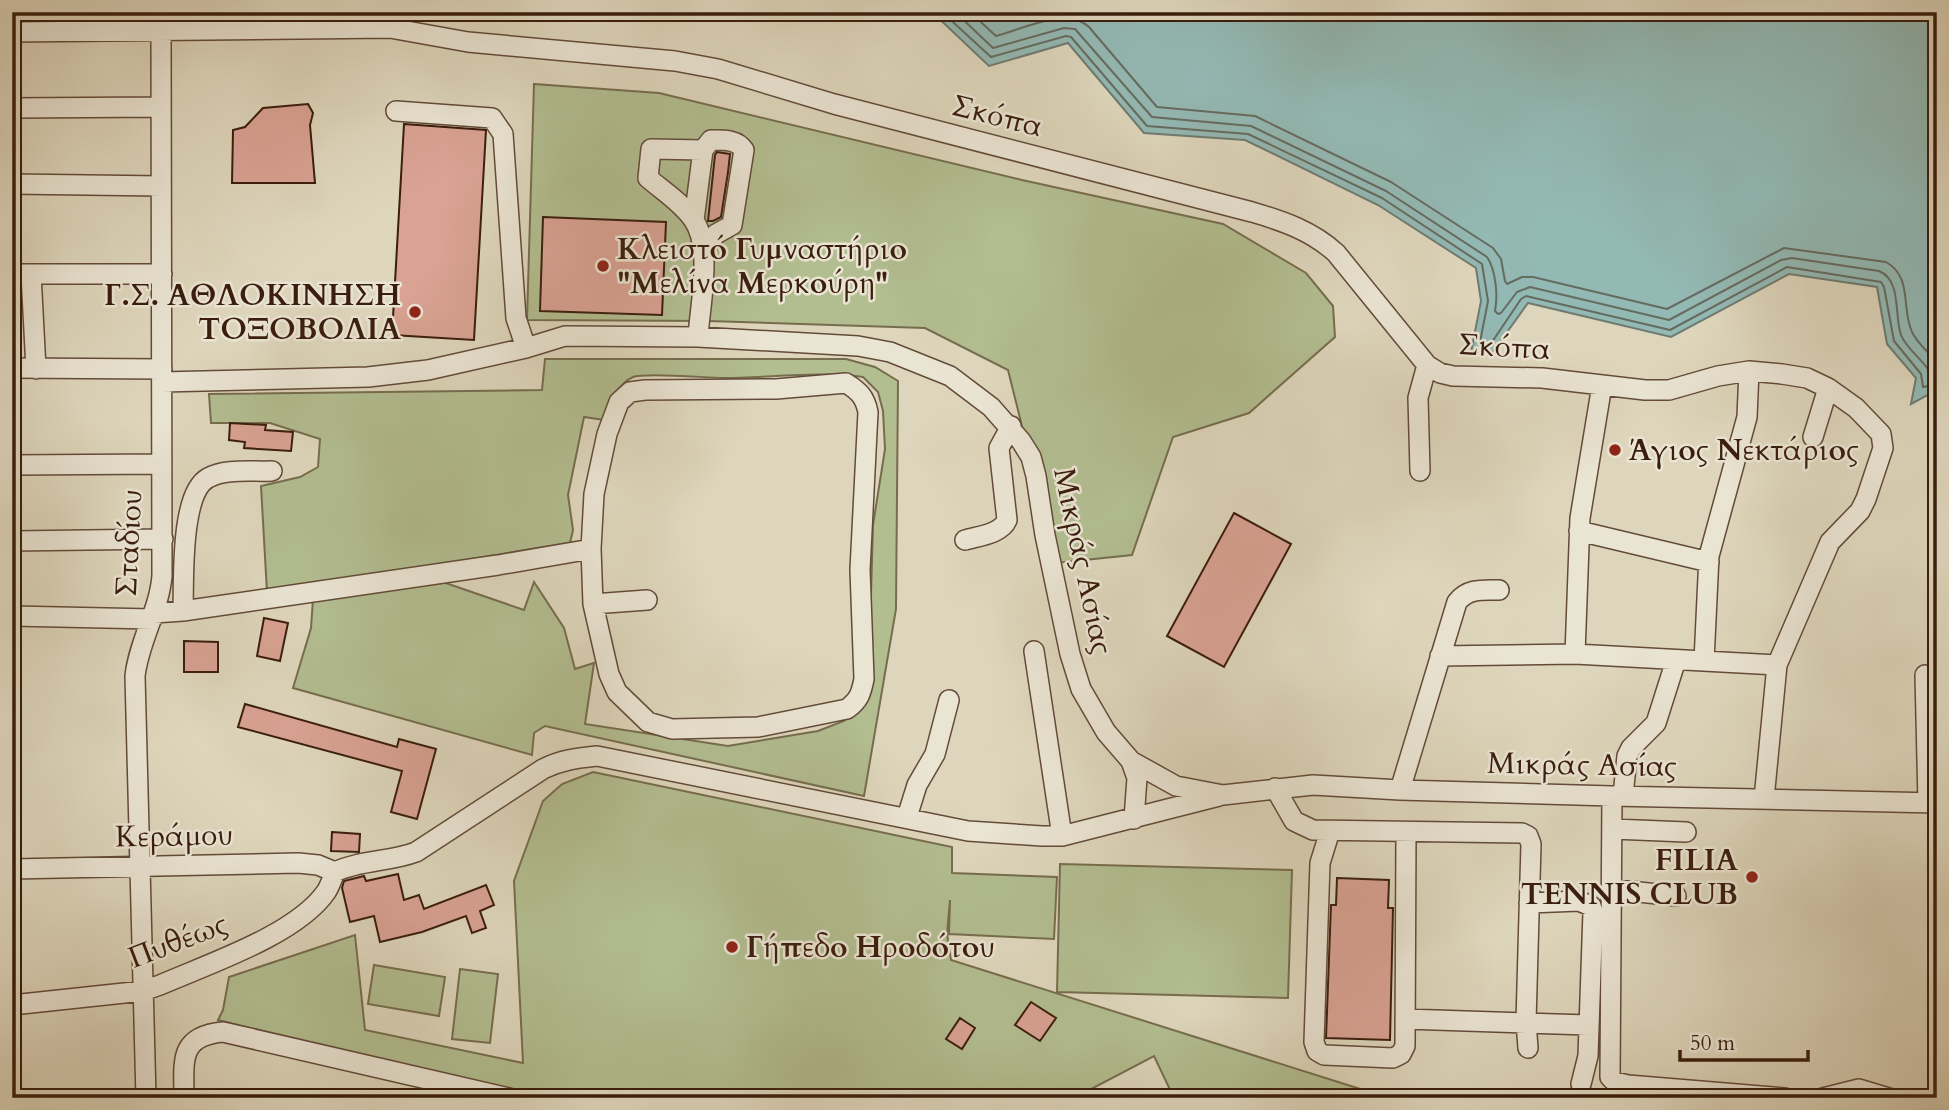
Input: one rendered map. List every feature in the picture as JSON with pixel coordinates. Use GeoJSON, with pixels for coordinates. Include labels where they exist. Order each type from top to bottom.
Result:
{"type":"FeatureCollection","features":[{"type":"Feature","properties":{"kind":"street","name":"Σκόπα"},"geometry":{"type":"LineString","coordinates":[[12,32],[390,28],[468,42],[676,61],[725,71],[834,104],[1240,209],[1297,227],[1326,243],[1336,253],[1427,365],[1440,373],[1453,376],[1542,378],[1645,390],[1669,390],[1749,370],[1807,378],[1828,388],[1856,408],[1881,435],[1883,448],[1866,499],[1860,511],[1830,542],[1777,665]]}},
{"type":"Feature","properties":{"kind":"street","name":"Σταδίου"},"geometry":{"type":"LineString","coordinates":[[145,1098],[135,676],[138,657],[161,589],[161,29]]}},
{"type":"Feature","properties":{"kind":"street"},"geometry":{"type":"LineString","coordinates":[[12,108],[161,107]]}},
{"type":"Feature","properties":{"kind":"street"},"geometry":{"type":"LineString","coordinates":[[396,111],[492,118],[503,134],[516,318],[526,348]]}},
{"type":"Feature","properties":{"kind":"street"},"geometry":{"type":"LineString","coordinates":[[694,219],[703,150],[711,140],[728,140],[740,144],[744,150],[732,225],[716,234],[704,248]]}},
{"type":"Feature","properties":{"kind":"street"},"geometry":{"type":"LineString","coordinates":[[698,337],[704,248],[694,219],[648,178],[651,149],[703,150]]}},
{"type":"Feature","properties":{"kind":"street"},"geometry":{"type":"LineString","coordinates":[[12,184],[161,186]]}},
{"type":"Feature","properties":{"kind":"street"},"geometry":{"type":"LineString","coordinates":[[36,369],[21,274],[162,274]]}},
{"type":"Feature","properties":{"kind":"street","name":"Μικράς Ασίας"},"geometry":{"type":"LineString","coordinates":[[12,369],[162,375],[368,377],[428,370],[526,348],[565,336],[698,337],[858,346],[890,352],[950,376],[1011,426],[1031,457],[1067,641],[1081,689],[1106,732],[1131,761],[1176,786],[1223,795],[1313,785],[1400,790],[1932,803]]}},
{"type":"Feature","properties":{"kind":"street"},"geometry":{"type":"LineString","coordinates":[[1420,471],[1418,398],[1427,365]]}},
{"type":"Feature","properties":{"kind":"street"},"geometry":{"type":"LineString","coordinates":[[1704,661],[1709,562],[1747,417],[1749,370]]}},
{"type":"Feature","properties":{"kind":"street"},"geometry":{"type":"LineString","coordinates":[[846,383],[859,391],[866,400],[869,412],[860,570],[864,679],[861,694],[847,709],[758,727],[672,729],[648,722],[617,692],[609,674],[593,604],[591,549],[597,474],[607,434],[619,402],[630,392],[776,389],[846,383]]}},
{"type":"Feature","properties":{"kind":"street"},"geometry":{"type":"LineString","coordinates":[[1575,654],[1579,531],[1602,385]]}},
{"type":"Feature","properties":{"kind":"street"},"geometry":{"type":"LineString","coordinates":[[1813,437],[1828,388]]}},
{"type":"Feature","properties":{"kind":"street"},"geometry":{"type":"LineString","coordinates":[[965,540],[995,531],[1005,525],[1007,520],[999,448],[1011,426]]}},
{"type":"Feature","properties":{"kind":"street"},"geometry":{"type":"LineString","coordinates":[[12,465],[162,464]]}},
{"type":"Feature","properties":{"kind":"street"},"geometry":{"type":"LineString","coordinates":[[183,611],[188,511],[197,489],[208,477],[272,471]]}},
{"type":"Feature","properties":{"kind":"street"},"geometry":{"type":"LineString","coordinates":[[1579,531],[1709,562]]}},
{"type":"Feature","properties":{"kind":"street"},"geometry":{"type":"LineString","coordinates":[[12,541],[163,539]]}},
{"type":"Feature","properties":{"kind":"street"},"geometry":{"type":"LineString","coordinates":[[12,616],[153,616],[591,549]]}},
{"type":"Feature","properties":{"kind":"street"},"geometry":{"type":"LineString","coordinates":[[1400,790],[1457,602],[1462,595],[1472,590],[1499,590]]}},
{"type":"Feature","properties":{"kind":"street"},"geometry":{"type":"LineString","coordinates":[[593,604],[647,600]]}},
{"type":"Feature","properties":{"kind":"street"},"geometry":{"type":"LineString","coordinates":[[1034,651],[1062,835]]}},
{"type":"Feature","properties":{"kind":"street"},"geometry":{"type":"LineString","coordinates":[[1440,656],[1575,654],[1777,665],[1764,799]]}},
{"type":"Feature","properties":{"kind":"street"},"geometry":{"type":"LineString","coordinates":[[1676,660],[1656,723],[1627,755],[1618,796],[1613,829],[1611,890],[1610,1077],[1615,1082],[1628,1085],[1785,1098]]}},
{"type":"Feature","properties":{"kind":"street"},"geometry":{"type":"LineString","coordinates":[[1925,675],[1932,803]]}},
{"type":"Feature","properties":{"kind":"street"},"geometry":{"type":"LineString","coordinates":[[907,817],[917,785],[935,754],[949,700]]}},
{"type":"Feature","properties":{"kind":"street"},"geometry":{"type":"LineString","coordinates":[[335,872],[346,867],[397,859],[416,852],[543,769],[559,761],[597,756],[968,831],[1042,836],[1062,835],[1134,819],[1223,795]]}},
{"type":"Feature","properties":{"kind":"street"},"geometry":{"type":"LineString","coordinates":[[1131,761],[1137,778],[1134,819]]}},
{"type":"Feature","properties":{"kind":"street"},"geometry":{"type":"LineString","coordinates":[[1275,788],[1294,821],[1313,831],[1521,833],[1528,836],[1531,844],[1526,1022],[1528,1048]]}},
{"type":"Feature","properties":{"kind":"street"},"geometry":{"type":"LineString","coordinates":[[1613,829],[1686,832]]}},
{"type":"Feature","properties":{"kind":"street"},"geometry":{"type":"LineString","coordinates":[[1330,831],[1320,863],[1314,1042],[1317,1051],[1324,1055],[1393,1058],[1401,1054],[1405,1046],[1406,833]]}},
{"type":"Feature","properties":{"kind":"street","name":"Κεράμου"},"geometry":{"type":"LineString","coordinates":[[12,869],[311,863],[335,872]]}},
{"type":"Feature","properties":{"kind":"street","name":"Πυθέως"},"geometry":{"type":"LineString","coordinates":[[12,1005],[143,991],[285,928],[306,913],[326,892],[335,872]]}},
{"type":"Feature","properties":{"kind":"street"},"geometry":{"type":"LineString","coordinates":[[1611,890],[1676,896]]}},
{"type":"Feature","properties":{"kind":"street"},"geometry":{"type":"LineString","coordinates":[[1529,903],[1579,901],[1591,906],[1593,912],[1588,1056],[1581,1084]]}},
{"type":"Feature","properties":{"kind":"street"},"geometry":{"type":"LineString","coordinates":[[1405,1019],[1588,1025]]}},
{"type":"Feature","properties":{"kind":"street"},"geometry":{"type":"LineString","coordinates":[[184,1098],[184,1058],[193,1043],[205,1034],[223,1032],[509,1098]]}},
{"type":"Feature","properties":{"kind":"street"},"geometry":{"type":"LineString","coordinates":[[1823,1098],[1859,1089],[1889,1098]]}},
{"type":"Feature","properties":{"kind":"green space"},"geometry":{"type":"Polygon","coordinates":[[[534,84],[659,93],[1022,180],[1223,224],[1306,273],[1333,306],[1335,337],[1249,413],[1173,437],[1132,555],[1056,563],[1008,370],[925,328],[708,321],[527,320],[534,84]]]}},
{"type":"Feature","properties":{"kind":"green space"},"geometry":{"type":"Polygon","coordinates":[[[545,359],[846,359],[875,367],[898,381],[896,609],[864,796],[545,726],[534,733],[532,755],[293,688],[311,628],[313,599],[437,580],[524,610],[534,582],[564,628],[575,669],[594,663],[585,724],[728,746],[818,731],[844,721],[863,704],[873,525],[885,449],[883,411],[878,392],[863,377],[633,377],[618,390],[604,420],[584,417],[568,495],[573,530],[570,543],[267,592],[261,486],[300,477],[318,467],[320,439],[270,423],[211,423],[209,394],[542,390],[545,359]]]}},
{"type":"Feature","properties":{"kind":"green space","name":"Γήπεδο Ηροδότου"},"geometry":{"type":"Polygon","coordinates":[[[593,772],[952,847],[952,873],[1057,877],[1054,939],[949,934],[950,900],[947,934],[951,960],[1389,1098],[1174,1098],[1154,1056],[1074,1098],[473,1098],[444,1077],[218,1020],[223,1010],[229,977],[355,935],[365,1030],[523,1063],[514,881],[543,801],[562,784],[593,772]]]}},
{"type":"Feature","properties":{"kind":"green space"},"geometry":{"type":"Polygon","coordinates":[[[1060,864],[1292,870],[1288,998],[1057,992],[1060,864]]]}},
{"type":"Feature","properties":{"kind":"green space"},"geometry":{"type":"Polygon","coordinates":[[[374,965],[445,977],[439,1016],[368,1004],[374,965]]]}},
{"type":"Feature","properties":{"kind":"green space"},"geometry":{"type":"Polygon","coordinates":[[[460,969],[498,974],[490,1043],[452,1039],[460,969]]]}},
{"type":"Feature","properties":{"kind":"water"},"geometry":{"type":"Polygon","coordinates":[[[932,12],[1937,12],[1937,390],[1911,404],[1916,378],[1887,344],[1877,287],[1789,274],[1671,337],[1528,303],[1492,353],[1471,352],[1481,301],[1476,268],[1378,205],[1245,140],[1144,133],[1068,43],[989,66],[932,12]]]}},
{"type":"Feature","properties":{"kind":"building"},"geometry":{"type":"Polygon","coordinates":[[[308,104],[313,113],[310,125],[315,183],[232,183],[233,130],[245,127],[263,108],[308,104]]]}},
{"type":"Feature","properties":{"kind":"building"},"geometry":{"type":"Polygon","coordinates":[[[404,124],[486,130],[474,340],[392,335],[404,124]]]}},
{"type":"Feature","properties":{"kind":"building"},"geometry":{"type":"Polygon","coordinates":[[[717,152],[730,154],[728,172],[721,217],[708,221],[715,155],[717,152]]]}},
{"type":"Feature","properties":{"kind":"building","name":"Κλειστό Γυμναστήριο \"Μελίνα Μερκούρη\""},"geometry":{"type":"Polygon","coordinates":[[[543,217],[666,222],[662,315],[540,311],[543,217]]]}},
{"type":"Feature","properties":{"kind":"building"},"geometry":{"type":"Polygon","coordinates":[[[230,423],[266,425],[265,430],[293,432],[291,451],[244,448],[245,442],[229,440],[230,423]]]}},
{"type":"Feature","properties":{"kind":"building"},"geometry":{"type":"Polygon","coordinates":[[[1234,513],[1291,544],[1224,667],[1167,636],[1234,513]]]}},
{"type":"Feature","properties":{"kind":"building"},"geometry":{"type":"Polygon","coordinates":[[[264,618],[288,623],[280,661],[257,656],[264,618]]]}},
{"type":"Feature","properties":{"kind":"building"},"geometry":{"type":"Polygon","coordinates":[[[184,641],[218,642],[218,672],[184,672],[184,641]]]}},
{"type":"Feature","properties":{"kind":"building"},"geometry":{"type":"Polygon","coordinates":[[[245,704],[397,747],[399,739],[436,749],[417,819],[391,812],[402,771],[238,727],[245,704]]]}},
{"type":"Feature","properties":{"kind":"building"},"geometry":{"type":"Polygon","coordinates":[[[332,832],[360,834],[359,852],[331,851],[332,832]]]}},
{"type":"Feature","properties":{"kind":"building"},"geometry":{"type":"Polygon","coordinates":[[[398,874],[404,900],[419,895],[424,909],[486,885],[494,905],[480,911],[486,928],[472,933],[466,916],[422,932],[380,942],[374,916],[350,922],[342,888],[344,881],[364,876],[366,881],[398,874]]]}},
{"type":"Feature","properties":{"kind":"building"},"geometry":{"type":"Polygon","coordinates":[[[1337,878],[1389,880],[1388,908],[1393,908],[1390,1040],[1326,1038],[1331,905],[1336,905],[1337,878]]]}},
{"type":"Feature","properties":{"kind":"building"},"geometry":{"type":"Polygon","coordinates":[[[1031,1002],[1056,1018],[1040,1041],[1015,1025],[1031,1002]]]}},
{"type":"Feature","properties":{"kind":"building"},"geometry":{"type":"Polygon","coordinates":[[[960,1018],[975,1028],[962,1049],[946,1039],[960,1018]]]}},
{"type":"Feature","properties":{"kind":"place","name":"Κλειστό Γυμναστήριο \"Μελίνα Μερκούρη\""},"geometry":{"type":"Point","coordinates":[603,266]}},
{"type":"Feature","properties":{"kind":"place","name":"Γ.Σ. ΑΘΛΟΚΙΝΗΣΗ ΤΟΞΟΒΟΛΙΑ"},"geometry":{"type":"Point","coordinates":[415,312]}},
{"type":"Feature","properties":{"kind":"place","name":"Άγιος Νεκτάριος"},"geometry":{"type":"Point","coordinates":[1615,450]}},
{"type":"Feature","properties":{"kind":"place","name":"FILIA TENNIS CLUB"},"geometry":{"type":"Point","coordinates":[1752,877]}},
{"type":"Feature","properties":{"kind":"place","name":"Γήπεδο Ηροδότου"},"geometry":{"type":"Point","coordinates":[732,947]}}]}
